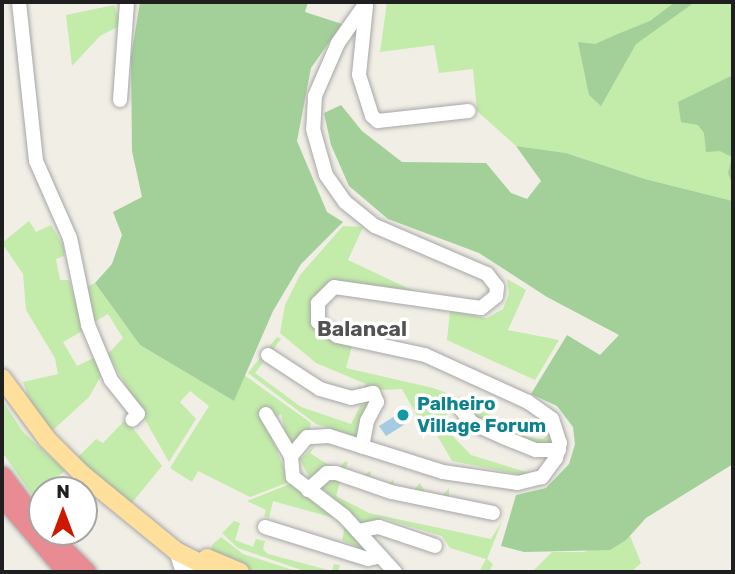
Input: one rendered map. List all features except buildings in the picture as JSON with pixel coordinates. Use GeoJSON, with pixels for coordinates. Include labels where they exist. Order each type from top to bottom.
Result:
{"type":"FeatureCollection","features":[{"type":"Feature","properties":{"kind":"highway"},"geometry":{"type":"LineString","coordinates":[[2,476],[28,508]]}},
{"type":"Feature","properties":{"kind":"highway"},"geometry":{"type":"LineString","coordinates":[[2,496],[68,572]]}},
{"type":"Feature","properties":{"kind":"highway"},"geometry":{"type":"LineString","coordinates":[[61,546],[86,572]]}},
{"type":"Feature","properties":{"kind":"main road"},"geometry":{"type":"LineString","coordinates":[[2,378],[47,439],[82,474],[163,538],[189,566],[218,572]]}},
{"type":"Feature","properties":{"kind":"main road"},"geometry":{"type":"LineString","coordinates":[[163,538],[240,572]]}},
{"type":"Feature","properties":{"kind":"main road"},"geometry":{"type":"LineString","coordinates":[[189,566],[240,572]]}},
{"type":"Feature","properties":{"kind":"street"},"geometry":{"type":"LineString","coordinates":[[19,2],[36,161],[70,239],[88,325],[111,380],[138,414],[132,421]]}},
{"type":"Feature","properties":{"kind":"street"},"geometry":{"type":"LineString","coordinates":[[120,100],[127,2]]}},
{"type":"Feature","properties":{"kind":"street"},"geometry":{"type":"LineString","coordinates":[[367,3],[359,75],[372,116],[378,121],[468,111]]}},
{"type":"Feature","properties":{"kind":"street"},"geometry":{"type":"LineString","coordinates":[[291,456],[299,444],[316,434],[443,472],[518,483],[542,477],[559,450],[555,424],[528,402],[425,355],[337,336],[318,322],[318,303],[334,287],[481,308],[496,296],[494,280],[487,274],[402,239],[357,214],[326,175],[313,130],[315,96],[338,43],[367,3]]}},
{"type":"Feature","properties":{"kind":"street"},"geometry":{"type":"LineString","coordinates":[[268,355],[320,389],[351,398],[373,393],[377,402],[366,421],[362,447]]}},
{"type":"Feature","properties":{"kind":"street"},"geometry":{"type":"LineString","coordinates":[[460,408],[472,423],[503,437],[536,450],[559,450]]}},
{"type":"Feature","properties":{"kind":"street"},"geometry":{"type":"LineString","coordinates":[[266,414],[291,456],[293,477],[358,531],[395,572]]}},
{"type":"Feature","properties":{"kind":"street"},"geometry":{"type":"LineString","coordinates":[[308,490],[327,473],[336,472],[391,492],[493,513]]}},
{"type":"Feature","properties":{"kind":"street"},"geometry":{"type":"LineString","coordinates":[[265,527],[368,559],[381,556]]}},
{"type":"Feature","properties":{"kind":"street"},"geometry":{"type":"LineString","coordinates":[[358,531],[379,527],[435,546]]}},
{"type":"Feature","properties":{"kind":"green space"},"geometry":{"type":"Polygon","coordinates":[[[140,2],[308,2],[305,12],[342,24],[311,68],[297,141],[327,212],[343,222],[301,264],[273,311],[234,401],[140,345],[95,283],[112,264],[122,235],[113,212],[142,197],[132,151],[131,57],[140,2]]]}},
{"type":"Feature","properties":{"kind":"green space"},"geometry":{"type":"Polygon","coordinates":[[[387,2],[733,2],[733,201],[645,179],[566,153],[516,146],[477,111],[473,69],[439,73],[434,45],[380,52],[387,2]]]}},
{"type":"Feature","properties":{"kind":"green space"},"geometry":{"type":"Polygon","coordinates":[[[675,2],[695,2],[636,44],[601,106],[589,95],[578,42],[595,44],[650,21],[675,2]]]}},
{"type":"Feature","properties":{"kind":"green space"},"geometry":{"type":"Polygon","coordinates":[[[114,5],[121,25],[100,36],[72,66],[66,15],[114,5]]]}},
{"type":"Feature","properties":{"kind":"green space"},"geometry":{"type":"Polygon","coordinates":[[[733,75],[732,183],[728,173],[732,157],[720,151],[706,152],[704,133],[698,125],[681,122],[678,102],[733,75]]]}},
{"type":"Feature","properties":{"kind":"green space"},"geometry":{"type":"Polygon","coordinates":[[[341,105],[362,131],[402,162],[486,163],[511,193],[527,199],[541,181],[516,146],[566,153],[645,179],[733,201],[733,464],[646,518],[626,540],[610,550],[524,552],[501,546],[516,495],[546,488],[569,464],[575,444],[573,427],[557,406],[531,394],[567,335],[600,355],[619,335],[547,297],[479,253],[388,219],[349,186],[331,145],[324,113],[341,105]]]}},
{"type":"Feature","properties":{"kind":"green space"},"geometry":{"type":"Polygon","coordinates":[[[29,221],[36,232],[51,225],[64,247],[64,256],[56,259],[60,280],[69,280],[84,330],[63,342],[77,366],[96,357],[101,376],[89,397],[52,431],[31,404],[23,382],[58,374],[55,358],[26,310],[23,274],[2,243],[29,221]]]}},
{"type":"Feature","properties":{"kind":"green space"},"geometry":{"type":"Polygon","coordinates":[[[343,226],[363,227],[348,260],[420,294],[335,281],[316,294],[311,313],[319,329],[352,346],[346,368],[433,388],[465,400],[527,437],[543,439],[551,433],[553,446],[537,445],[475,419],[458,403],[439,422],[471,455],[536,475],[518,480],[518,474],[452,461],[433,428],[425,430],[402,389],[363,391],[366,384],[316,363],[280,333],[285,305],[300,275],[343,226]]]}},
{"type":"Feature","properties":{"kind":"green space"},"geometry":{"type":"Polygon","coordinates":[[[507,279],[526,290],[508,330],[559,340],[535,380],[447,340],[450,311],[487,318],[503,309],[509,294],[507,279]]]}},
{"type":"Feature","properties":{"kind":"green space"},"geometry":{"type":"Polygon","coordinates":[[[95,283],[140,345],[234,401],[244,375],[311,423],[309,432],[288,446],[281,414],[267,424],[289,482],[250,497],[198,471],[192,482],[170,468],[209,406],[190,391],[180,402],[196,419],[169,462],[108,354],[123,338],[108,314],[94,322],[84,288],[95,283]]]}},
{"type":"Feature","properties":{"kind":"green space"},"geometry":{"type":"Polygon","coordinates":[[[277,337],[281,339],[255,373],[301,407],[351,424],[360,406],[371,400],[360,438],[316,424],[248,373],[277,337]]]}},
{"type":"Feature","properties":{"kind":"green space"},"geometry":{"type":"Polygon","coordinates":[[[2,400],[23,432],[65,471],[59,476],[28,476],[28,489],[2,452],[2,400]]]}},
{"type":"Feature","properties":{"kind":"green space"},"geometry":{"type":"Polygon","coordinates":[[[126,419],[162,466],[131,504],[76,459],[96,439],[103,443],[126,419]]]}},
{"type":"Feature","properties":{"kind":"green space"},"geometry":{"type":"Polygon","coordinates":[[[316,444],[310,453],[327,464],[340,468],[345,461],[348,463],[345,469],[361,476],[371,471],[370,477],[389,485],[393,479],[394,486],[412,492],[420,483],[427,495],[443,495],[449,488],[449,498],[438,503],[332,470],[311,481],[300,460],[316,444]]]}},
{"type":"Feature","properties":{"kind":"green space"},"geometry":{"type":"Polygon","coordinates":[[[335,479],[340,482],[336,496],[369,513],[491,539],[502,521],[487,559],[493,564],[489,572],[479,572],[486,559],[450,548],[442,536],[382,518],[363,525],[321,487],[335,479]]]}},
{"type":"Feature","properties":{"kind":"green space"},"geometry":{"type":"Polygon","coordinates":[[[290,484],[355,532],[369,552],[342,540],[345,526],[334,518],[273,501],[269,518],[264,516],[266,510],[247,501],[290,484]]]}},
{"type":"Feature","properties":{"kind":"green space"},"geometry":{"type":"Polygon","coordinates":[[[234,521],[240,523],[235,540],[253,547],[256,539],[265,541],[263,549],[268,554],[332,571],[334,564],[340,565],[338,572],[307,572],[238,548],[222,533],[234,521]]]}},
{"type":"Feature","properties":{"kind":"green space"},"geometry":{"type":"Polygon","coordinates":[[[630,536],[641,563],[631,572],[532,572],[552,552],[584,552],[630,536]]]}},
{"type":"Feature","properties":{"kind":"green space"},"geometry":{"type":"Polygon","coordinates":[[[221,537],[243,554],[299,572],[256,572],[211,556],[212,545],[221,537]]]}},
{"type":"Feature","properties":{"kind":"water"},"geometry":{"type":"Polygon","coordinates":[[[400,413],[407,423],[386,436],[379,426],[400,413]]]}},
{"type":"Feature","properties":{"kind":"place","name":"Palheiro Village Forum"},"geometry":{"type":"Point","coordinates":[403,415]}},
{"type":"Feature","properties":{"kind":"district","name":"Balancal"},"geometry":{"type":"Point","coordinates":[362,329]}}]}
